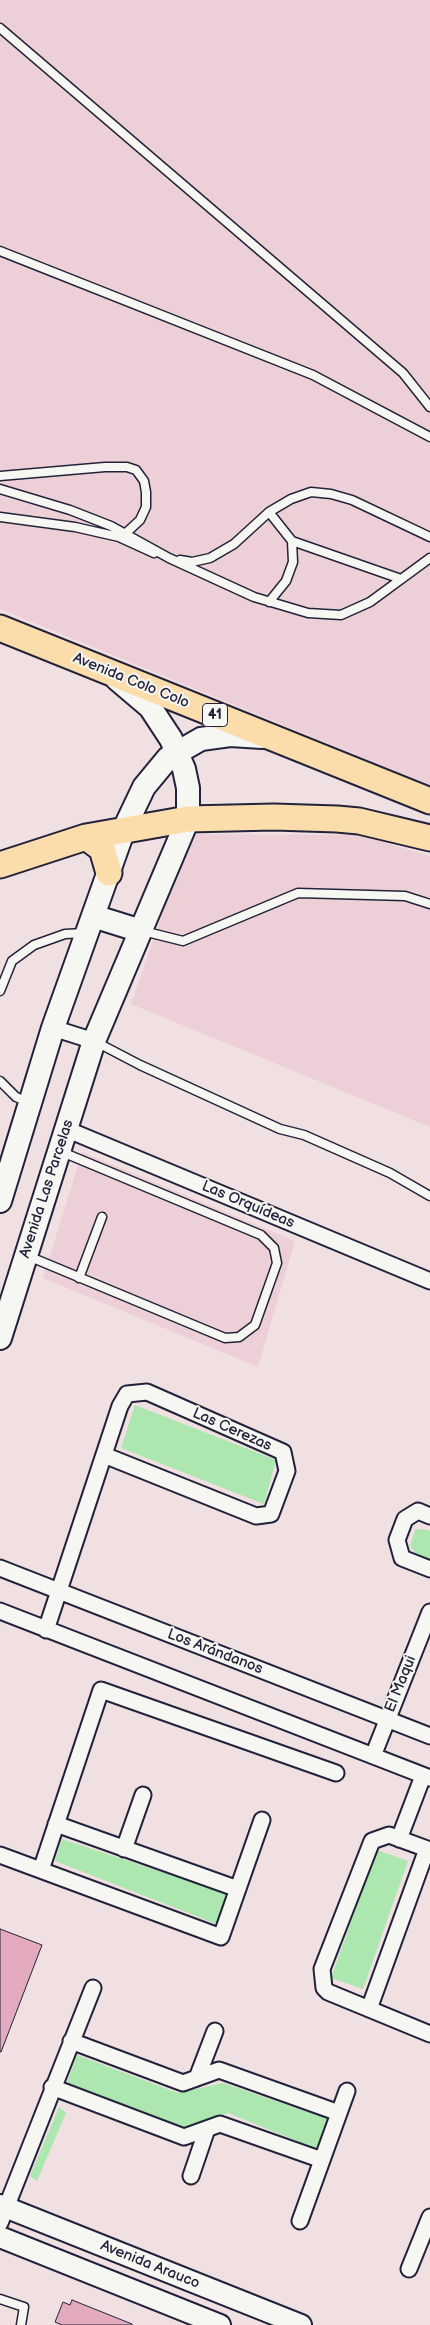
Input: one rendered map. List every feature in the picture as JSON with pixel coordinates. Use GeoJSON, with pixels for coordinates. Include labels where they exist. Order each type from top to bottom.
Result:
{"type":"FeatureCollection","features":[{"type":"Feature","properties":{"kind":"main road","name":"Avenida Colo Colo"},"geometry":{"type":"LineString","coordinates":[[0,628],[430,801]]}},
{"type":"Feature","properties":{"kind":"main road","name":"Avenida Las Parcelas"},"geometry":{"type":"LineString","coordinates":[[0,1338],[94,1041],[188,819],[188,788],[177,752],[157,716],[136,693],[105,671],[88,663]]}},
{"type":"Feature","properties":{"kind":"main road"},"geometry":{"type":"LineString","coordinates":[[0,1201],[53,1028],[124,829],[133,808],[151,776],[177,752],[201,739],[230,735],[263,738],[297,747]]}},
{"type":"Feature","properties":{"kind":"main road"},"geometry":{"type":"LineString","coordinates":[[0,865],[86,837],[188,819],[274,817],[337,819],[358,821],[430,838]]}},
{"type":"Feature","properties":{"kind":"main road"},"geometry":{"type":"LineString","coordinates":[[86,837],[102,849],[109,873]]}},
{"type":"Feature","properties":{"kind":"main road"},"geometry":{"type":"LineString","coordinates":[[91,924],[141,931]]}},
{"type":"Feature","properties":{"kind":"street"},"geometry":{"type":"LineString","coordinates":[[53,1028],[94,1041]]}},
{"type":"Feature","properties":{"kind":"street","name":"Las Orquídeas"},"geometry":{"type":"LineString","coordinates":[[66,1129],[430,1281]]}},
{"type":"Feature","properties":{"kind":"street","name":"Las Cerezas"},"geometry":{"type":"LineString","coordinates":[[46,1630],[120,1406],[127,1394],[147,1392],[283,1452],[286,1471],[272,1514],[256,1516],[104,1455]]}},
{"type":"Feature","properties":{"kind":"street"},"geometry":{"type":"LineString","coordinates":[[430,1516],[418,1511],[405,1519],[397,1540],[402,1558],[430,1569]]}},
{"type":"Feature","properties":{"kind":"street","name":"Los Arándanos"},"geometry":{"type":"LineString","coordinates":[[0,1568],[430,1736]]}},
{"type":"Feature","properties":{"kind":"street"},"geometry":{"type":"LineString","coordinates":[[0,1612],[427,1777],[399,1838]]}},
{"type":"Feature","properties":{"kind":"street","name":"El Maqui"},"geometry":{"type":"LineString","coordinates":[[373,1756],[430,1612]]}},
{"type":"Feature","properties":{"kind":"street"},"geometry":{"type":"LineString","coordinates":[[41,1870],[101,1690],[336,1773]]}},
{"type":"Feature","properties":{"kind":"street"},"geometry":{"type":"LineString","coordinates":[[124,1849],[143,1795]]}},
{"type":"Feature","properties":{"kind":"street"},"geometry":{"type":"LineString","coordinates":[[0,1855],[221,1937],[262,1820]]}},
{"type":"Feature","properties":{"kind":"street"},"geometry":{"type":"LineString","coordinates":[[56,1824],[238,1889]]}},
{"type":"Feature","properties":{"kind":"street"},"geometry":{"type":"LineString","coordinates":[[369,2009],[428,1850],[388,1835],[372,1841],[322,1969],[324,1988],[328,1992],[369,2009],[430,2034]]}},
{"type":"Feature","properties":{"kind":"street"},"geometry":{"type":"LineString","coordinates":[[2,2226],[52,2087],[94,1988]]}},
{"type":"Feature","properties":{"kind":"street"},"geometry":{"type":"LineString","coordinates":[[197,2078],[215,2031]]}},
{"type":"Feature","properties":{"kind":"street"},"geometry":{"type":"LineString","coordinates":[[71,2041],[183,2083],[219,2070],[339,2113]]}},
{"type":"Feature","properties":{"kind":"street"},"geometry":{"type":"LineString","coordinates":[[52,2087],[184,2137],[220,2124],[322,2160]]}},
{"type":"Feature","properties":{"kind":"street"},"geometry":{"type":"LineString","coordinates":[[300,2221],[348,2091]]}},
{"type":"Feature","properties":{"kind":"street"},"geometry":{"type":"LineString","coordinates":[[191,2176],[207,2129]]}},
{"type":"Feature","properties":{"kind":"street"},"geometry":{"type":"LineString","coordinates":[[409,2270],[425,2243],[430,2217]]}},
{"type":"Feature","properties":{"kind":"street","name":"Avenida Arauco"},"geometry":{"type":"LineString","coordinates":[[2,2226],[277,2320],[301,2325]]}},
{"type":"Feature","properties":{"kind":"street","name":"Avenida Arauco"},"geometry":{"type":"LineString","coordinates":[[2,2226],[220,2325]]}},
{"type":"Feature","properties":{"kind":"lane"},"geometry":{"type":"LineString","coordinates":[[0,28],[403,374],[430,407]]}},
{"type":"Feature","properties":{"kind":"lane"},"geometry":{"type":"LineString","coordinates":[[0,251],[313,375],[430,437]]}},
{"type":"Feature","properties":{"kind":"lane"},"geometry":{"type":"LineString","coordinates":[[0,258],[11,255]]}},
{"type":"Feature","properties":{"kind":"lane"},"geometry":{"type":"LineString","coordinates":[[0,476],[105,467],[127,467],[136,470],[144,481],[146,507],[140,520],[126,533]]}},
{"type":"Feature","properties":{"kind":"lane"},"geometry":{"type":"LineString","coordinates":[[0,489],[70,510],[126,533],[169,558],[192,562],[210,558],[234,544],[269,512],[291,499],[310,492],[331,494],[352,500],[430,537]]}},
{"type":"Feature","properties":{"kind":"lane"},"geometry":{"type":"LineString","coordinates":[[269,512],[292,541],[400,579]]}},
{"type":"Feature","properties":{"kind":"lane"},"geometry":{"type":"LineString","coordinates":[[0,517],[76,527],[111,535],[169,558],[254,597],[308,613],[342,615],[370,602],[430,558]]}},
{"type":"Feature","properties":{"kind":"lane"},"geometry":{"type":"LineString","coordinates":[[269,602],[286,581],[292,562],[292,541]]}},
{"type":"Feature","properties":{"kind":"lane"},"geometry":{"type":"LineString","coordinates":[[141,931],[183,941],[298,893],[405,896],[430,904]]}},
{"type":"Feature","properties":{"kind":"lane"},"geometry":{"type":"LineString","coordinates":[[0,991],[12,961],[34,945],[91,924]]}},
{"type":"Feature","properties":{"kind":"lane"},"geometry":{"type":"LineString","coordinates":[[94,1041],[140,1065],[280,1129],[304,1135],[390,1173],[430,1196]]}},
{"type":"Feature","properties":{"kind":"lane"},"geometry":{"type":"LineString","coordinates":[[0,1081],[16,1097],[30,1103]]}},
{"type":"Feature","properties":{"kind":"lane"},"geometry":{"type":"LineString","coordinates":[[26,1256],[212,1335],[232,1338],[250,1330],[258,1319],[277,1263],[271,1243],[261,1235],[59,1152]]}},
{"type":"Feature","properties":{"kind":"lane"},"geometry":{"type":"LineString","coordinates":[[79,1278],[102,1217]]}},
{"type":"Feature","properties":{"kind":"lane"},"geometry":{"type":"LineString","coordinates":[[0,2300],[24,2308],[21,2325]]}},
{"type":"Feature","properties":{"kind":"shaded area"},"geometry":{"type":"Polygon","coordinates":[[[0,0],[430,0],[430,785],[0,609],[0,0]]]}},
{"type":"Feature","properties":{"kind":"shaded area"},"geometry":{"type":"Polygon","coordinates":[[[190,834],[359,835],[430,856],[430,1127],[131,1004],[190,834]]]}},
{"type":"Feature","properties":{"kind":"shaded area"},"geometry":{"type":"Polygon","coordinates":[[[82,1152],[295,1241],[258,1367],[43,1278],[82,1152]]]}},
{"type":"Feature","properties":{"kind":"green space"},"geometry":{"type":"Polygon","coordinates":[[[135,1405],[276,1460],[264,1504],[121,1448],[135,1405]]]}},
{"type":"Feature","properties":{"kind":"green space"},"geometry":{"type":"Polygon","coordinates":[[[415,1530],[430,1531],[430,1559],[416,1554],[410,1546],[415,1530]]]}},
{"type":"Feature","properties":{"kind":"green space"},"geometry":{"type":"Polygon","coordinates":[[[62,1839],[228,1894],[219,1925],[55,1861],[62,1839]]]}},
{"type":"Feature","properties":{"kind":"green space"},"geometry":{"type":"Polygon","coordinates":[[[377,1850],[408,1861],[363,1989],[331,1978],[377,1850]]]}},
{"type":"Feature","properties":{"kind":"green space"},"geometry":{"type":"Polygon","coordinates":[[[77,2055],[178,2093],[223,2083],[328,2119],[317,2149],[228,2113],[188,2129],[67,2083],[77,2055]]]}},
{"type":"Feature","properties":{"kind":"green space"},"geometry":{"type":"Polygon","coordinates":[[[59,2107],[66,2113],[37,2181],[30,2176],[59,2107]]]}},
{"type":"Feature","properties":{"kind":"building"},"geometry":{"type":"Polygon","coordinates":[[[0,1929],[42,1945],[1,2052],[0,2052],[0,1929]]]}},
{"type":"Feature","properties":{"kind":"building"},"geometry":{"type":"Polygon","coordinates":[[[72,2300],[132,2325],[62,2325],[55,2322],[63,2302],[70,2305],[72,2300]]]}}]}
